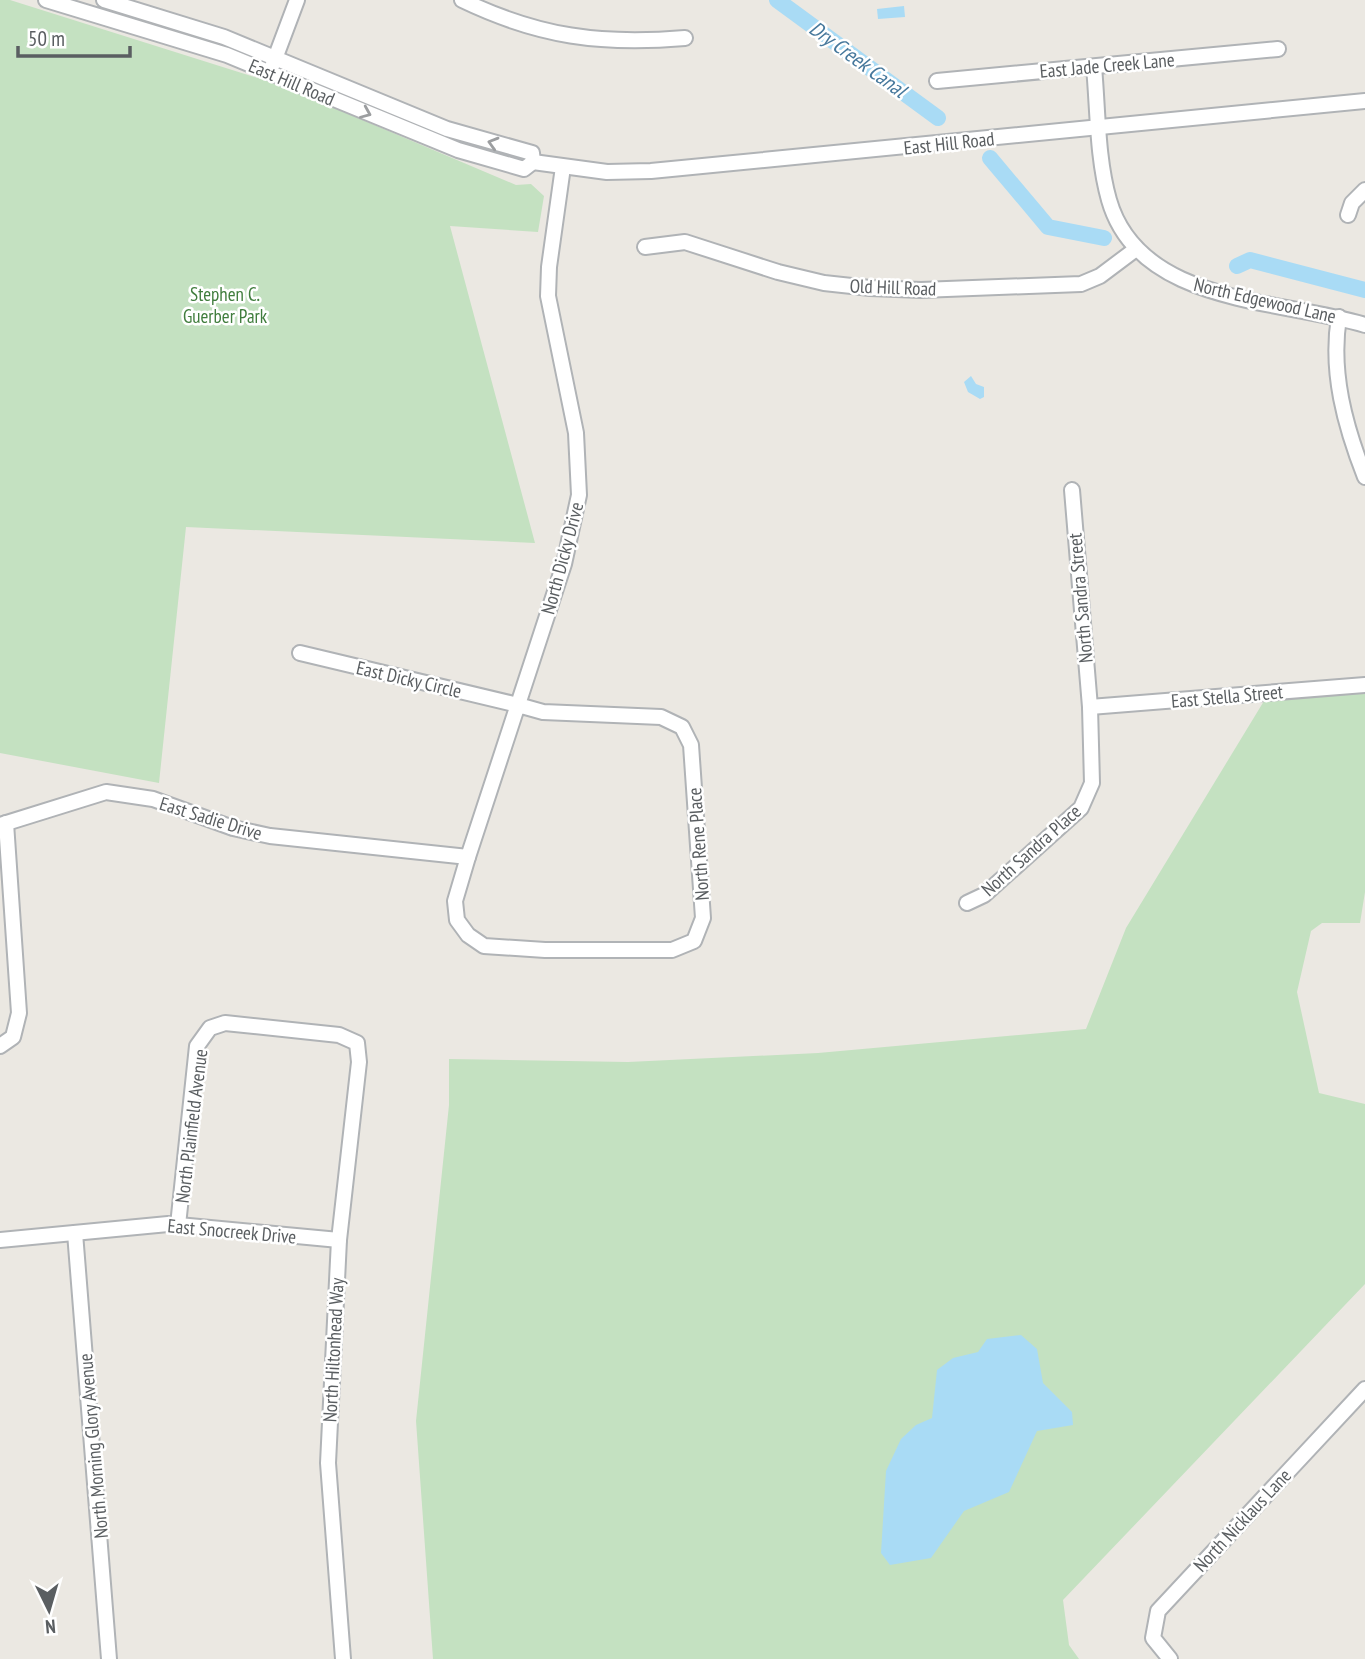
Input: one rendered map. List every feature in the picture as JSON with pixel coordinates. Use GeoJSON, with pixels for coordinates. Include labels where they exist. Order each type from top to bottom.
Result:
{"type":"FeatureCollection","features":[{"type":"Feature","properties":{"kind":"street","name":"East Hill Road"},"geometry":{"type":"LineString","coordinates":[[46,0],[205,48],[458,150],[524,169],[533,162],[607,172],[662,171],[1365,101]]}},
{"type":"Feature","properties":{"kind":"street","name":"East Hill Road"},"geometry":{"type":"LineString","coordinates":[[104,0],[224,37],[447,129],[532,153],[533,162]]}},
{"type":"Feature","properties":{"kind":"street"},"geometry":{"type":"LineString","coordinates":[[270,72],[297,0]]}},
{"type":"Feature","properties":{"kind":"street"},"geometry":{"type":"LineString","coordinates":[[462,0],[502,19],[562,36],[607,41],[685,38]]}},
{"type":"Feature","properties":{"kind":"street","name":"East Jade Creek Lane"},"geometry":{"type":"LineString","coordinates":[[937,81],[1278,49]]}},
{"type":"Feature","properties":{"kind":"street","name":"North Edgewood Lane"},"geometry":{"type":"LineString","coordinates":[[1094,66],[1110,203],[1136,249],[1174,277],[1211,291],[1339,317],[1365,325]]}},
{"type":"Feature","properties":{"kind":"street","name":"North Dicky Drive"},"geometry":{"type":"LineString","coordinates":[[468,857],[564,564],[579,495],[576,433],[548,296],[549,267],[563,167]]}},
{"type":"Feature","properties":{"kind":"street"},"geometry":{"type":"LineString","coordinates":[[1348,215],[1352,203],[1365,190]]}},
{"type":"Feature","properties":{"kind":"street","name":"Old Hill Road"},"geometry":{"type":"LineString","coordinates":[[645,247],[685,242],[824,284],[920,290],[1081,284],[1100,276],[1136,249]]}},
{"type":"Feature","properties":{"kind":"street"},"geometry":{"type":"LineString","coordinates":[[1339,317],[1334,362],[1352,442],[1365,477]]}},
{"type":"Feature","properties":{"kind":"street","name":"North Sandra Street"},"geometry":{"type":"LineString","coordinates":[[1072,490],[1090,707]]}},
{"type":"Feature","properties":{"kind":"street","name":"East Dicky Circle"},"geometry":{"type":"LineString","coordinates":[[300,653],[518,705]]}},
{"type":"Feature","properties":{"kind":"street","name":"East Stella Street"},"geometry":{"type":"LineString","coordinates":[[1090,707],[1365,685]]}},
{"type":"Feature","properties":{"kind":"street","name":"North Rene Place"},"geometry":{"type":"LineString","coordinates":[[468,857],[455,901],[457,920],[468,936],[484,946],[545,950],[672,950],[694,941],[703,918],[691,746],[682,727],[661,717],[543,712],[518,705]]}},
{"type":"Feature","properties":{"kind":"street","name":"North Sandra Place"},"geometry":{"type":"LineString","coordinates":[[967,903],[984,895],[1081,808],[1092,783],[1090,707]]}},
{"type":"Feature","properties":{"kind":"street","name":"East Sadie Drive"},"geometry":{"type":"LineString","coordinates":[[3,824],[106,792],[153,800],[233,828],[270,836],[468,857]]}},
{"type":"Feature","properties":{"kind":"street"},"geometry":{"type":"LineString","coordinates":[[0,1046],[13,1037],[19,1013],[3,824]]}},
{"type":"Feature","properties":{"kind":"street","name":"North Plainfield Avenue"},"geometry":{"type":"LineString","coordinates":[[178,1225],[197,1046],[210,1028],[225,1023],[339,1035],[357,1043]]}},
{"type":"Feature","properties":{"kind":"street","name":"North Hiltonhead Way"},"geometry":{"type":"LineString","coordinates":[[343,1659],[328,1463],[339,1240],[359,1062],[357,1043]]}},
{"type":"Feature","properties":{"kind":"street","name":"East Snocreek Drive"},"geometry":{"type":"LineString","coordinates":[[0,1240],[178,1225],[339,1240]]}},
{"type":"Feature","properties":{"kind":"street","name":"North Morning Glory Avenue"},"geometry":{"type":"LineString","coordinates":[[75,1233],[110,1659]]}},
{"type":"Feature","properties":{"kind":"street","name":"North Nicklaus Lane"},"geometry":{"type":"LineString","coordinates":[[1170,1659],[1153,1638],[1158,1611],[1365,1389]]}},
{"type":"Feature","properties":{"kind":"green space","name":"Stephen C. Guerber Park"},"geometry":{"type":"Polygon","coordinates":[[[0,0],[10,0],[280,85],[516,185],[531,184],[544,196],[538,232],[450,226],[535,543],[186,527],[159,783],[0,753],[0,0]]]}},
{"type":"Feature","properties":{"kind":"green space"},"geometry":{"type":"Polygon","coordinates":[[[1365,692],[1365,892],[1360,923],[1322,923],[1311,931],[1297,992],[1319,1093],[1365,1104],[1365,1284],[1063,1600],[1069,1645],[1079,1659],[433,1659],[416,1421],[449,1105],[449,1059],[628,1062],[818,1053],[1086,1029],[1126,928],[1264,701],[1365,692]]]}},
{"type":"Feature","properties":{"kind":"water"},"geometry":{"type":"Polygon","coordinates":[[[904,6],[905,17],[878,19],[877,9],[904,6]]]}},
{"type":"Feature","properties":{"kind":"water"},"geometry":{"type":"Polygon","coordinates":[[[971,376],[976,384],[984,387],[984,397],[980,399],[968,392],[964,382],[971,376]]]}},
{"type":"Feature","properties":{"kind":"water"},"geometry":{"type":"Polygon","coordinates":[[[1021,1335],[1037,1349],[1043,1383],[1072,1412],[1073,1425],[1037,1431],[1009,1492],[964,1511],[931,1558],[890,1565],[881,1553],[886,1471],[901,1439],[916,1425],[932,1418],[937,1370],[953,1358],[978,1352],[987,1339],[1021,1335]]]}},
{"type":"Feature","properties":{"kind":"waterway","name":"Dry Creek Canal"},"geometry":{"type":"LineString","coordinates":[[777,0],[938,118]]}},
{"type":"Feature","properties":{"kind":"waterway","name":"Dry Creek Canal"},"geometry":{"type":"LineString","coordinates":[[990,158],[1048,227],[1104,238]]}},
{"type":"Feature","properties":{"kind":"waterway","name":"Dry Creek Canal"},"geometry":{"type":"LineString","coordinates":[[1237,266],[1250,260],[1365,290]]}}]}
